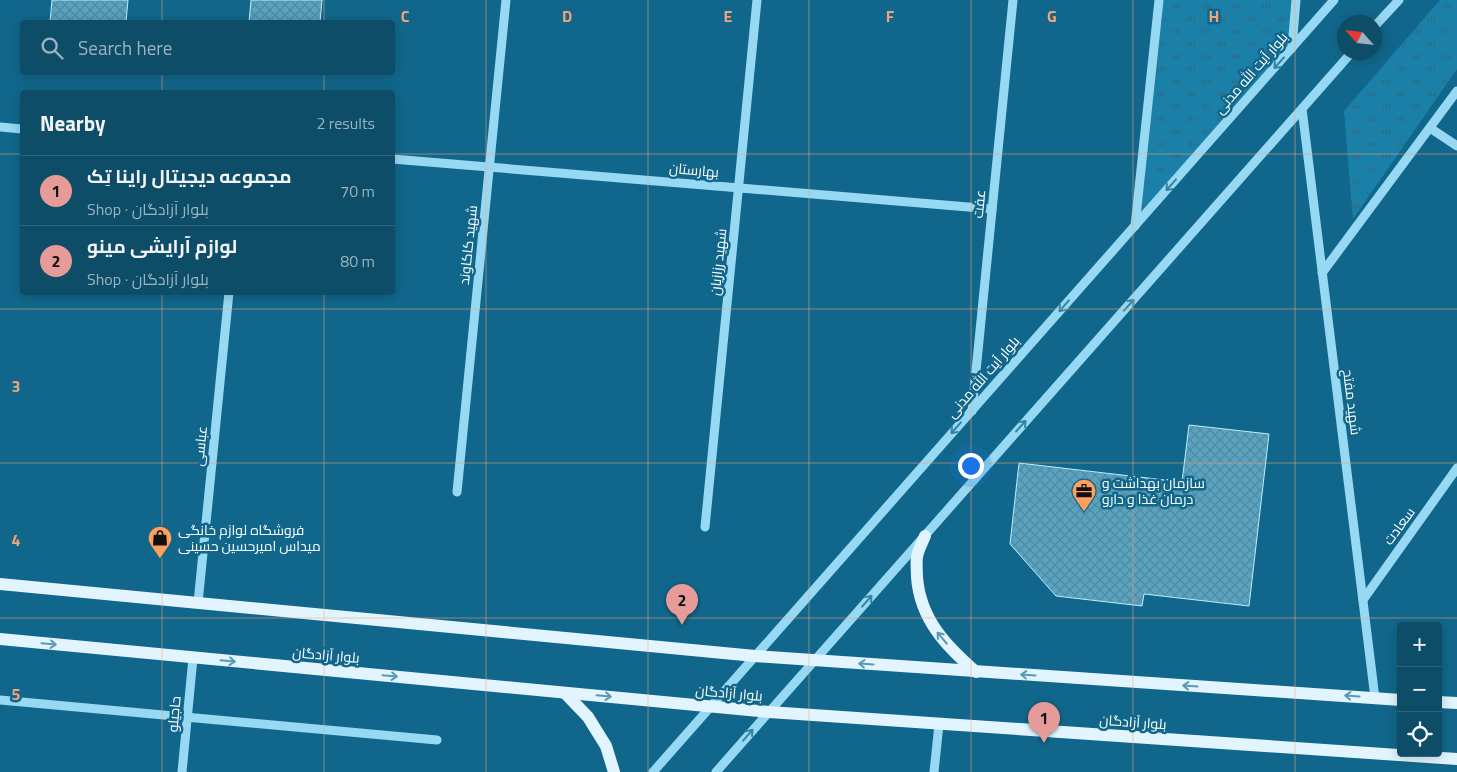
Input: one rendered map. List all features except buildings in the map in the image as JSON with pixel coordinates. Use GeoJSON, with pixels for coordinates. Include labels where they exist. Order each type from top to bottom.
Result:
{"type":"FeatureCollection","features":[{"type":"Feature","properties":{"kind":"main road"},"geometry":{"type":"LineString","coordinates":[[925,536],[916,558],[918,585],[925,610],[937,633],[976,672]]}},
{"type":"Feature","properties":{"kind":"main road"},"geometry":{"type":"LineString","coordinates":[[0,584],[814,661],[1397,700]]}},
{"type":"Feature","properties":{"kind":"main road","name":"بلوار آزادگان"},"geometry":{"type":"LineString","coordinates":[[0,639],[769,712],[1457,759]]}},
{"type":"Feature","properties":{"kind":"main road"},"geometry":{"type":"LineString","coordinates":[[565,693],[588,717],[606,746],[614,772]]}},
{"type":"Feature","properties":{"kind":"main road"},"geometry":{"type":"LineString","coordinates":[[1442,702],[1457,703]]}},
{"type":"Feature","properties":{"kind":"street","name":"شهید کاکاوند"},"geometry":{"type":"LineString","coordinates":[[458,492],[506,0]]}},
{"type":"Feature","properties":{"kind":"street","name":"شهید رزازیان"},"geometry":{"type":"LineString","coordinates":[[705,527],[758,0]]}},
{"type":"Feature","properties":{"kind":"street","name":"عفت"},"geometry":{"type":"LineString","coordinates":[[972,411],[1013,0]]}},
{"type":"Feature","properties":{"kind":"street"},"geometry":{"type":"LineString","coordinates":[[1135,226],[1159,0]]}},
{"type":"Feature","properties":{"kind":"street"},"geometry":{"type":"LineString","coordinates":[[1292,48],[1296,0]]}},
{"type":"Feature","properties":{"kind":"street","name":"بلوار آیت الله مدنی"},"geometry":{"type":"LineString","coordinates":[[653,772],[1334,0]]}},
{"type":"Feature","properties":{"kind":"street"},"geometry":{"type":"LineString","coordinates":[[1382,18],[1399,0]]}},
{"type":"Feature","properties":{"kind":"street"},"geometry":{"type":"LineString","coordinates":[[716,772],[1345,60]]}},
{"type":"Feature","properties":{"kind":"street"},"geometry":{"type":"LineString","coordinates":[[1322,273],[1457,92]]}},
{"type":"Feature","properties":{"kind":"street","name":"شهید مفتح"},"geometry":{"type":"LineString","coordinates":[[1302,109],[1375,698]]}},
{"type":"Feature","properties":{"kind":"street"},"geometry":{"type":"LineString","coordinates":[[0,127],[20,129]]}},
{"type":"Feature","properties":{"kind":"street"},"geometry":{"type":"LineString","coordinates":[[1430,128],[1457,146]]}},
{"type":"Feature","properties":{"kind":"street","name":"بهارستان"},"geometry":{"type":"LineString","coordinates":[[395,160],[992,209]]}},
{"type":"Feature","properties":{"kind":"street","name":"عباسی"},"geometry":{"type":"LineString","coordinates":[[198,603],[229,295]]}},
{"type":"Feature","properties":{"kind":"street","name":"سعادت"},"geometry":{"type":"LineString","coordinates":[[1362,600],[1457,468]]}},
{"type":"Feature","properties":{"kind":"street","name":"حاجیلو"},"geometry":{"type":"LineString","coordinates":[[182,772],[193,658]]}},
{"type":"Feature","properties":{"kind":"street"},"geometry":{"type":"LineString","coordinates":[[0,700],[437,740]]}},
{"type":"Feature","properties":{"kind":"street"},"geometry":{"type":"LineString","coordinates":[[934,772],[939,724]]}},
{"type":"Feature","properties":{"kind":"green space"},"geometry":{"type":"Polygon","coordinates":[[[1159,0],[1296,0],[1292,48],[1135,226],[1159,0]]]}},
{"type":"Feature","properties":{"kind":"green space"},"geometry":{"type":"Polygon","coordinates":[[[1440,0],[1457,0],[1457,69],[1353,219],[1344,111],[1440,0]]]}},
{"type":"Feature","properties":{"kind":"place","name":"سازمان بهداشت و درمان غذا و دارو"},"geometry":{"type":"Point","coordinates":[1084,512]}},
{"type":"Feature","properties":{"kind":"place","name":"فروشگاه لوازم خانگی میداس امیرحسین حسینی"},"geometry":{"type":"Point","coordinates":[160,559]}},
{"type":"Feature","properties":{"kind":"place","name":"لوازم آرایشی مینو"},"geometry":{"type":"Point","coordinates":[682,625]}},
{"type":"Feature","properties":{"kind":"place","name":"مجموعه دیجیتال راینا تِک"},"geometry":{"type":"Point","coordinates":[1044,743]}}]}
